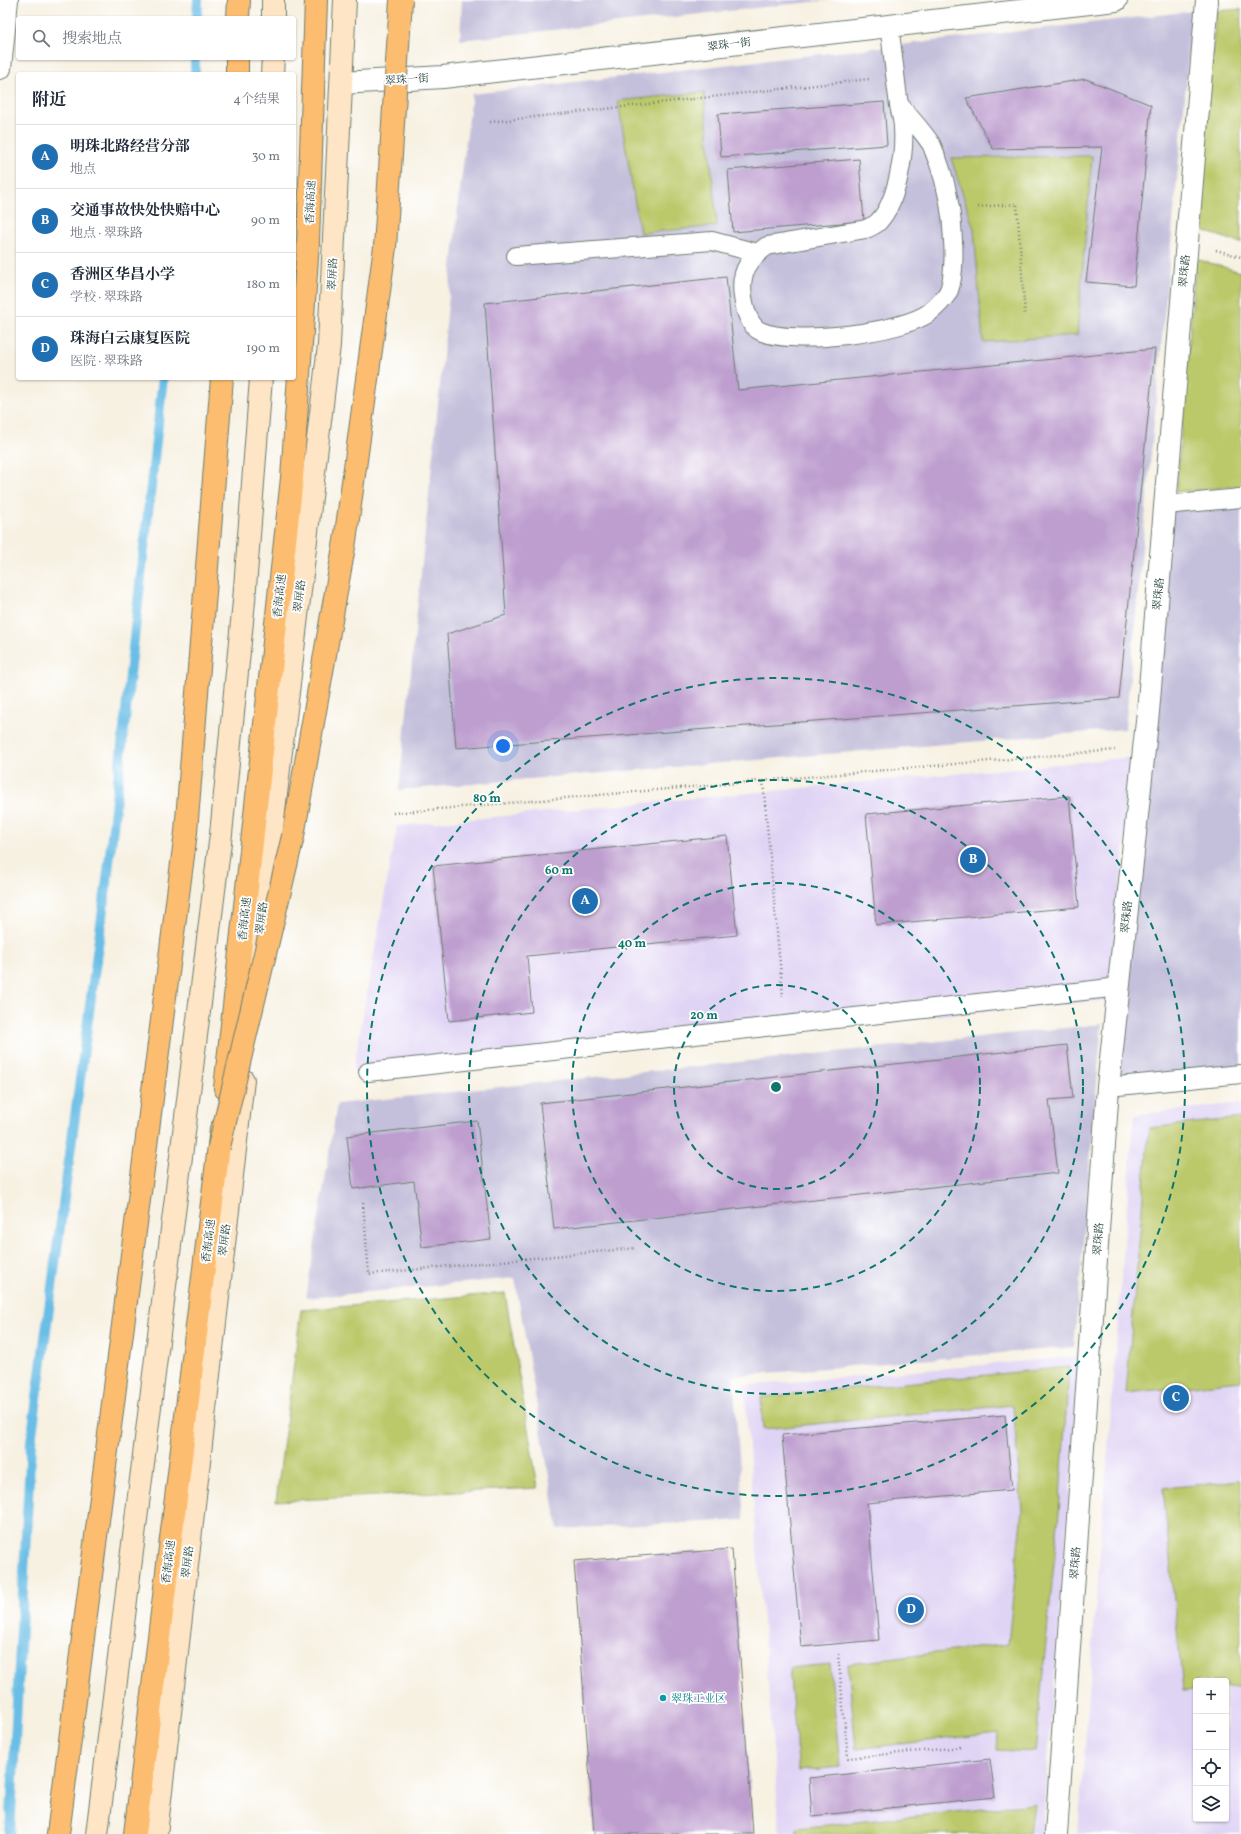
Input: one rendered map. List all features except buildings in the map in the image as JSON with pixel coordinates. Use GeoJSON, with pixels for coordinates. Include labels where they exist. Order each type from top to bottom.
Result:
{"type":"FeatureCollection","features":[{"type":"Feature","properties":{"kind":"highway"},"geometry":{"type":"LineString","coordinates":[[238,16],[239,0]]}},
{"type":"Feature","properties":{"kind":"highway","name":"香海高速"},"geometry":{"type":"LineString","coordinates":[[135,1834],[219,1147],[292,478],[308,243],[316,0]]}},
{"type":"Feature","properties":{"kind":"highway"},"geometry":{"type":"LineString","coordinates":[[219,1147],[293,836],[345,541],[385,247],[401,0]]}},
{"type":"Feature","properties":{"kind":"highway"},"geometry":{"type":"LineString","coordinates":[[237,72],[238,60]]}},
{"type":"Feature","properties":{"kind":"highway"},"geometry":{"type":"LineString","coordinates":[[58,1834],[186,832],[222,380]]}},
{"type":"Feature","properties":{"kind":"main road"},"geometry":{"type":"LineString","coordinates":[[273,0],[273,16]]}},
{"type":"Feature","properties":{"kind":"main road","name":"翠屏路"},"geometry":{"type":"LineString","coordinates":[[156,1834],[328,345],[345,0]]}},
{"type":"Feature","properties":{"kind":"main road"},"geometry":{"type":"LineString","coordinates":[[272,72],[273,60]]}},
{"type":"Feature","properties":{"kind":"main road"},"geometry":{"type":"LineString","coordinates":[[97,1834],[221,834],[244,601],[261,380]]}},
{"type":"Feature","properties":{"kind":"street"},"geometry":{"type":"LineString","coordinates":[[0,68],[7,0]]}},
{"type":"Feature","properties":{"kind":"street","name":"翠珠一街"},"geometry":{"type":"LineString","coordinates":[[342,83],[443,77],[889,26],[1000,6],[1116,0]]}},
{"type":"Feature","properties":{"kind":"street","name":"翠珠路"},"geometry":{"type":"LineString","coordinates":[[1056,1834],[1108,1087],[1144,747],[1207,0]]}},
{"type":"Feature","properties":{"kind":"lane"},"geometry":{"type":"LineString","coordinates":[[889,26],[899,104],[903,128],[900,166],[896,184],[886,211],[878,222],[866,229],[767,246],[757,253],[746,268],[742,278],[742,293],[748,316],[758,331],[772,335],[793,336],[831,336],[866,333],[896,327],[930,312],[948,293],[954,263],[951,209],[947,184],[931,145],[899,104]]}},
{"type":"Feature","properties":{"kind":"lane"},"geometry":{"type":"LineString","coordinates":[[516,256],[712,241],[757,253]]}},
{"type":"Feature","properties":{"kind":"lane"},"geometry":{"type":"LineString","coordinates":[[1165,506],[1241,498]]}},
{"type":"Feature","properties":{"kind":"lane"},"geometry":{"type":"LineString","coordinates":[[368,1072],[1119,987]]}},
{"type":"Feature","properties":{"kind":"lane"},"geometry":{"type":"LineString","coordinates":[[1108,1087],[1241,1074]]}},
{"type":"Feature","properties":{"kind":"path"},"geometry":{"type":"LineString","coordinates":[[490,122],[896,76]]}},
{"type":"Feature","properties":{"kind":"path"},"geometry":{"type":"LineString","coordinates":[[951,209],[1017,204],[1025,316]]}},
{"type":"Feature","properties":{"kind":"path"},"geometry":{"type":"LineString","coordinates":[[393,813],[1144,747]]}},
{"type":"Feature","properties":{"kind":"path"},"geometry":{"type":"LineString","coordinates":[[763,781],[786,1025]]}},
{"type":"Feature","properties":{"kind":"path"},"geometry":{"type":"LineString","coordinates":[[363,1204],[369,1274],[636,1248]]}},
{"type":"Feature","properties":{"kind":"path"},"geometry":{"type":"LineString","coordinates":[[838,1654],[848,1758],[962,1747]]}},
{"type":"Feature","properties":{"kind":"shaded area"},"geometry":{"type":"Polygon","coordinates":[[[462,0],[830,0],[460,40],[462,0]]]}},
{"type":"Feature","properties":{"kind":"shaded area"},"geometry":{"type":"Polygon","coordinates":[[[1193,11],[1125,729],[399,790],[459,197],[472,94],[1193,11]]]}},
{"type":"Feature","properties":{"kind":"shaded area"},"geometry":{"type":"Polygon","coordinates":[[[1241,500],[1241,1074],[1109,1086],[1167,507],[1241,500]]]}},
{"type":"Feature","properties":{"kind":"shaded area"},"geometry":{"type":"Polygon","coordinates":[[[1134,757],[1108,1000],[353,1070],[397,826],[1134,757]]]}},
{"type":"Feature","properties":{"kind":"shaded area"},"geometry":{"type":"Polygon","coordinates":[[[1102,1024],[1074,1347],[733,1376],[744,1520],[558,1529],[515,1278],[306,1298],[337,1104],[1102,1024]]]}},
{"type":"Feature","properties":{"kind":"shaded area"},"geometry":{"type":"Polygon","coordinates":[[[1241,1103],[1241,1834],[1078,1834],[1134,1115],[1241,1103]]]}},
{"type":"Feature","properties":{"kind":"shaded area"},"geometry":{"type":"Polygon","coordinates":[[[1081,1356],[1042,1834],[780,1834],[744,1386],[1081,1356]]]}},
{"type":"Feature","properties":{"kind":"green space"},"geometry":{"type":"Polygon","coordinates":[[[1241,9],[1241,243],[1197,229],[1216,11],[1241,9]]]}},
{"type":"Feature","properties":{"kind":"green space"},"geometry":{"type":"Polygon","coordinates":[[[704,92],[717,226],[640,233],[618,101],[704,92]]]}},
{"type":"Feature","properties":{"kind":"green space"},"geometry":{"type":"Polygon","coordinates":[[[1092,156],[1077,335],[983,342],[974,229],[951,158],[1092,156]]]}},
{"type":"Feature","properties":{"kind":"green space"},"geometry":{"type":"Polygon","coordinates":[[[1196,259],[1241,272],[1241,486],[1176,492],[1196,259]]]}},
{"type":"Feature","properties":{"kind":"green space"},"geometry":{"type":"Polygon","coordinates":[[[1241,1118],[1241,1381],[1126,1393],[1149,1128],[1241,1118]]]}},
{"type":"Feature","properties":{"kind":"green space"},"geometry":{"type":"Polygon","coordinates":[[[505,1293],[538,1488],[276,1501],[301,1310],[505,1293]]]}},
{"type":"Feature","properties":{"kind":"green space"},"geometry":{"type":"Polygon","coordinates":[[[1069,1367],[1059,1513],[1035,1752],[997,1750],[998,1733],[856,1749],[848,1664],[1008,1644],[1022,1510],[1013,1405],[763,1429],[761,1397],[1069,1367]]]}},
{"type":"Feature","properties":{"kind":"green space"},"geometry":{"type":"Polygon","coordinates":[[[1241,1481],[1241,1685],[1229,1687],[1229,1678],[1193,1678],[1193,1690],[1183,1691],[1163,1488],[1241,1481]]]}},
{"type":"Feature","properties":{"kind":"green space"},"geometry":{"type":"Polygon","coordinates":[[[830,1664],[840,1767],[799,1771],[789,1668],[830,1664]]]}},
{"type":"Feature","properties":{"kind":"green space"},"geometry":{"type":"Polygon","coordinates":[[[1034,1804],[1030,1834],[797,1834],[797,1828],[1034,1804]]]}},
{"type":"Feature","properties":{"kind":"waterway"},"geometry":{"type":"LineString","coordinates":[[197,16],[198,0]]}},
{"type":"Feature","properties":{"kind":"waterway"},"geometry":{"type":"LineString","coordinates":[[195,60],[195,72]]}},
{"type":"Feature","properties":{"kind":"waterway"},"geometry":{"type":"LineString","coordinates":[[10,1834],[31,1442],[108,872],[163,380]]}},
{"type":"Feature","properties":{"kind":"place","name":"交通事故快处快赔中心"},"geometry":{"type":"Point","coordinates":[973,860]}},
{"type":"Feature","properties":{"kind":"place","name":"明珠北路经营分部"},"geometry":{"type":"Point","coordinates":[585,901]}},
{"type":"Feature","properties":{"kind":"place","name":"香洲区华昌小学"},"geometry":{"type":"Point","coordinates":[1176,1398]}},
{"type":"Feature","properties":{"kind":"place","name":"珠海白云康复医院"},"geometry":{"type":"Point","coordinates":[911,1610]}},
{"type":"Feature","properties":{"kind":"place","name":"翠珠工业区"},"geometry":{"type":"Point","coordinates":[663,1698]}}]}
